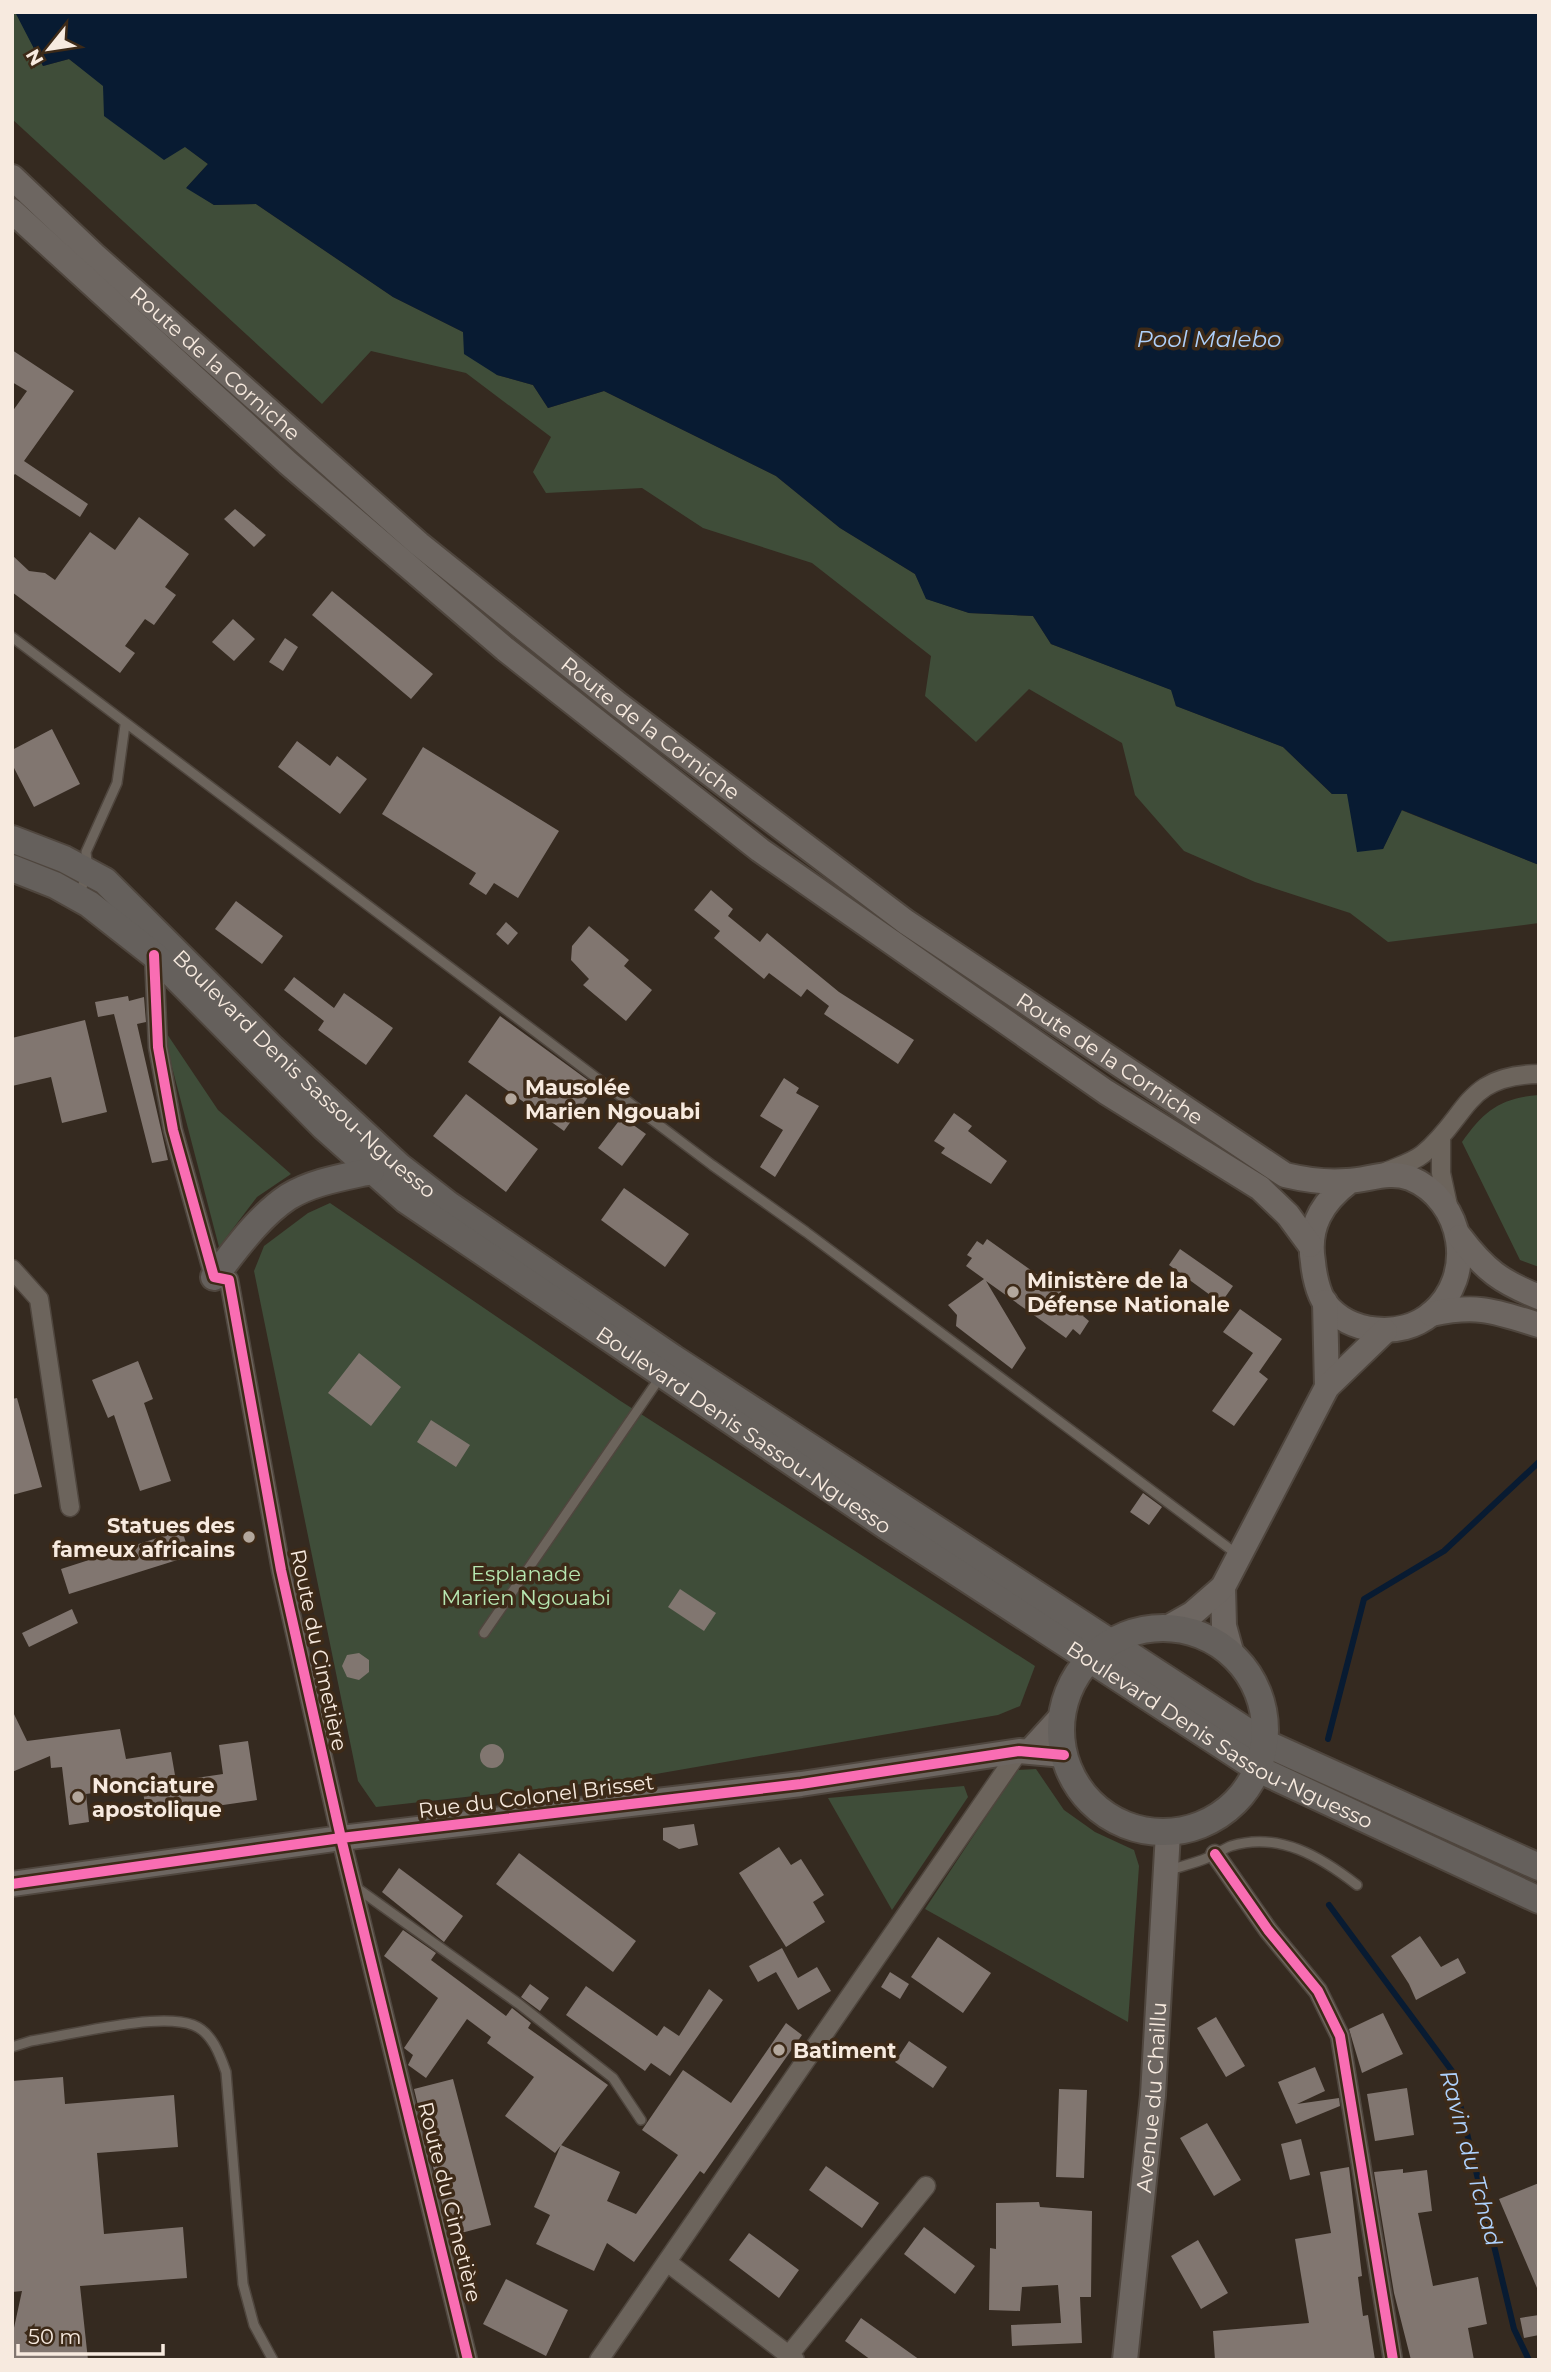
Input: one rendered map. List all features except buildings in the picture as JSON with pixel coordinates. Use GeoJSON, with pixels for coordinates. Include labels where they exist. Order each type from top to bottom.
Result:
{"type":"FeatureCollection","features":[{"type":"Feature","properties":{"kind":"main road","name":"Route de la Corniche"},"geometry":{"type":"LineString","coordinates":[[12,177],[94,255],[419,544],[618,705],[905,922],[1284,1175],[1312,1182],[1350,1181]]}},
{"type":"Feature","properties":{"kind":"main road","name":"Route de la Corniche"},"geometry":{"type":"LineString","coordinates":[[12,211],[288,463],[505,649],[760,850],[1106,1091],[1260,1188],[1288,1214],[1310,1245]]}},
{"type":"Feature","properties":{"kind":"main road","name":"Boulevard Denis Sassou-Nguesso"},"geometry":{"type":"LineString","coordinates":[[12,839],[79,860],[126,901],[337,1111],[449,1205],[673,1358],[1265,1743],[1539,1867]]}},
{"type":"Feature","properties":{"kind":"main road","name":"Boulevard Denis Sassou-Nguesso"},"geometry":{"type":"LineString","coordinates":[[12,868],[55,885],[78,898],[154,956],[371,1171],[407,1200],[662,1374],[1258,1769],[1539,1900]]}},
{"type":"Feature","properties":{"kind":"main road"},"geometry":{"type":"LineString","coordinates":[[214,1277],[251,1231],[288,1197],[324,1181],[371,1171]]}},
{"type":"Feature","properties":{"kind":"main road"},"geometry":{"type":"LineString","coordinates":[[1327,1387],[1325,1302],[1314,1274],[1310,1245],[1317,1216],[1330,1196],[1350,1181],[1382,1174],[1408,1178],[1432,1190],[1449,1210],[1460,1237],[1479,1263],[1503,1282],[1539,1297]]}},
{"type":"Feature","properties":{"kind":"main road"},"geometry":{"type":"LineString","coordinates":[[1431,1314],[1446,1295],[1457,1268],[1460,1237]]}},
{"type":"Feature","properties":{"kind":"main road"},"geometry":{"type":"LineString","coordinates":[[1325,1302],[1354,1324],[1385,1331],[1407,1327],[1431,1314],[1459,1308],[1486,1308],[1539,1325]]}},
{"type":"Feature","properties":{"kind":"main road"},"geometry":{"type":"LineString","coordinates":[[1169,1627],[1192,1615],[1223,1587],[1327,1387],[1385,1331]]}},
{"type":"Feature","properties":{"kind":"main road"},"geometry":{"type":"LineString","coordinates":[[1223,1587],[1224,1626],[1232,1655]]}},
{"type":"Feature","properties":{"kind":"main road"},"geometry":{"type":"LineString","coordinates":[[1169,1627],[1203,1636],[1232,1655],[1252,1680],[1264,1710],[1265,1743],[1258,1769],[1243,1794],[1222,1814],[1197,1827],[1168,1833],[1140,1830],[1107,1814],[1092,1803],[1075,1781],[1064,1755],[1062,1716],[1070,1685],[1089,1659],[1109,1642],[1138,1630],[1169,1627]]}},
{"type":"Feature","properties":{"kind":"main road"},"geometry":{"type":"LineString","coordinates":[[1025,1751],[1062,1716]]}},
{"type":"Feature","properties":{"kind":"main road","name":"Rue du Colonel Brisset"},"geometry":{"type":"LineString","coordinates":[[12,1884],[341,1838],[802,1784],[1025,1751],[1064,1755]]}},
{"type":"Feature","properties":{"kind":"main road","name":"Avenue du Chaillu"},"geometry":{"type":"LineString","coordinates":[[1125,2360],[1153,2095],[1168,1871],[1168,1833]]}},
{"type":"Feature","properties":{"kind":"street","name":"Route du Cimetière"},"geometry":{"type":"LineString","coordinates":[[154,956],[158,1046],[173,1130],[214,1277],[229,1280],[281,1570],[341,1838],[468,2360]]}},
{"type":"Feature","properties":{"kind":"street"},"geometry":{"type":"LineString","coordinates":[[1382,1174],[1420,1156],[1441,1138],[1450,1121],[1480,1089],[1498,1080],[1539,1074]]}},
{"type":"Feature","properties":{"kind":"street"},"geometry":{"type":"LineString","coordinates":[[1441,1138],[1441,1173],[1449,1210]]}},
{"type":"Feature","properties":{"kind":"street"},"geometry":{"type":"LineString","coordinates":[[12,1269],[39,1299],[70,1507]]}},
{"type":"Feature","properties":{"kind":"street"},"geometry":{"type":"LineString","coordinates":[[599,2360],[1025,1751]]}},
{"type":"Feature","properties":{"kind":"street"},"geometry":{"type":"LineString","coordinates":[[1215,1854],[1268,1930],[1318,1991],[1340,2036],[1393,2360]]}},
{"type":"Feature","properties":{"kind":"street"},"geometry":{"type":"LineString","coordinates":[[667,2262],[792,2358],[926,2186]]}},
{"type":"Feature","properties":{"kind":"lane"},"geometry":{"type":"LineString","coordinates":[[12,636],[125,725],[712,1166],[817,1241],[1238,1555]]}},
{"type":"Feature","properties":{"kind":"lane"},"geometry":{"type":"LineString","coordinates":[[55,885],[79,860],[117,783],[125,725]]}},
{"type":"Feature","properties":{"kind":"lane"},"geometry":{"type":"LineString","coordinates":[[78,898],[79,860]]}},
{"type":"Feature","properties":{"kind":"lane"},"geometry":{"type":"LineString","coordinates":[[485,1633],[662,1374]]}},
{"type":"Feature","properties":{"kind":"lane"},"geometry":{"type":"LineString","coordinates":[[1168,1871],[1230,1846],[1258,1840],[1284,1844],[1333,1866],[1357,1885]]}},
{"type":"Feature","properties":{"kind":"lane"},"geometry":{"type":"LineString","coordinates":[[353,1885],[519,2004],[613,2078],[641,2120]]}},
{"type":"Feature","properties":{"kind":"lane"},"geometry":{"type":"LineString","coordinates":[[12,2047],[31,2041],[158,2021],[194,2025],[218,2047],[226,2072],[243,2284],[254,2325],[273,2360]]}},
{"type":"Feature","properties":{"kind":"green space"},"geometry":{"type":"Polygon","coordinates":[[[12,12],[17,14],[43,66],[69,59],[208,164],[187,187],[214,205],[256,204],[393,297],[463,332],[497,375],[533,385],[548,408],[604,391],[776,476],[840,528],[915,574],[927,599],[969,613],[1033,616],[1051,644],[1172,690],[1176,706],[1283,747],[1332,794],[1347,794],[1383,849],[1401,810],[1539,865],[1539,923],[1388,942],[1350,913],[1255,882],[1184,851],[1135,795],[1122,743],[1029,689],[976,742],[925,696],[931,656],[812,563],[703,528],[642,488],[546,493],[533,472],[551,437],[466,373],[371,351],[322,404],[12,119],[12,12]]]}},
{"type":"Feature","properties":{"kind":"green space"},"geometry":{"type":"Polygon","coordinates":[[[161,1025],[218,1110],[291,1174],[257,1197],[219,1247],[161,1025]]]}},
{"type":"Feature","properties":{"kind":"green space"},"geometry":{"type":"Polygon","coordinates":[[[1539,1095],[1539,1267],[1520,1260],[1462,1142],[1494,1108],[1514,1099],[1539,1095]]]}},
{"type":"Feature","properties":{"kind":"green space","name":"Esplanade Marien Ngouabi"},"geometry":{"type":"Polygon","coordinates":[[[330,1203],[619,1400],[1035,1666],[1020,1706],[998,1715],[627,1779],[376,1807],[358,1781],[254,1271],[264,1246],[308,1213],[330,1203]]]}},
{"type":"Feature","properties":{"kind":"green space"},"geometry":{"type":"Polygon","coordinates":[[[1036,1769],[1064,1810],[1095,1832],[1134,1850],[1139,1866],[1128,2022],[925,1909],[1017,1770],[1036,1769]]]}},
{"type":"Feature","properties":{"kind":"green space"},"geometry":{"type":"Polygon","coordinates":[[[964,1786],[968,1797],[892,1910],[828,1798],[964,1786]]]}},
{"type":"Feature","properties":{"kind":"water","name":"Pool Malebo"},"geometry":{"type":"Polygon","coordinates":[[[15,12],[1539,12],[1539,865],[1402,810],[1383,849],[1357,852],[1347,794],[1332,794],[1283,747],[1176,706],[1171,690],[1051,644],[1033,616],[969,613],[926,599],[915,574],[840,528],[776,476],[604,391],[548,408],[533,385],[497,375],[464,354],[463,332],[393,297],[256,204],[214,205],[186,188],[208,164],[185,147],[164,160],[104,116],[103,86],[69,59],[43,66],[15,12]]]}},
{"type":"Feature","properties":{"kind":"waterway","name":"Ravin du Tchad"},"geometry":{"type":"LineString","coordinates":[[1328,1739],[1364,1599],[1444,1551],[1539,1462]]}},
{"type":"Feature","properties":{"kind":"waterway","name":"Ravin du Tchad"},"geometry":{"type":"LineString","coordinates":[[1329,1905],[1452,2071],[1514,2329],[1529,2360]]}},
{"type":"Feature","properties":{"kind":"cycle path"},"geometry":{"type":"LineString","coordinates":[[154,955],[158,1047],[173,1130],[214,1277],[229,1280],[281,1570],[341,1838],[468,2360]]}},
{"type":"Feature","properties":{"kind":"cycle path"},"geometry":{"type":"LineString","coordinates":[[12,1884],[341,1838],[801,1784],[1019,1751],[1064,1755]]}},
{"type":"Feature","properties":{"kind":"cycle path"},"geometry":{"type":"LineString","coordinates":[[1215,1854],[1268,1930],[1318,1991],[1340,2036],[1393,2360]]}},
{"type":"Feature","properties":{"kind":"place","name":"Mausolée Marien Ngouabi"},"geometry":{"type":"Point","coordinates":[511,1099]}},
{"type":"Feature","properties":{"kind":"place","name":"Ministère de la Défense Nationale"},"geometry":{"type":"Point","coordinates":[1013,1292]}},
{"type":"Feature","properties":{"kind":"place","name":"Statues des fameux africains"},"geometry":{"type":"Point","coordinates":[249,1537]}},
{"type":"Feature","properties":{"kind":"place","name":"Nonciature apostolique"},"geometry":{"type":"Point","coordinates":[78,1797]}},
{"type":"Feature","properties":{"kind":"place","name":"Batiment"},"geometry":{"type":"Point","coordinates":[779,2050]}}]}
